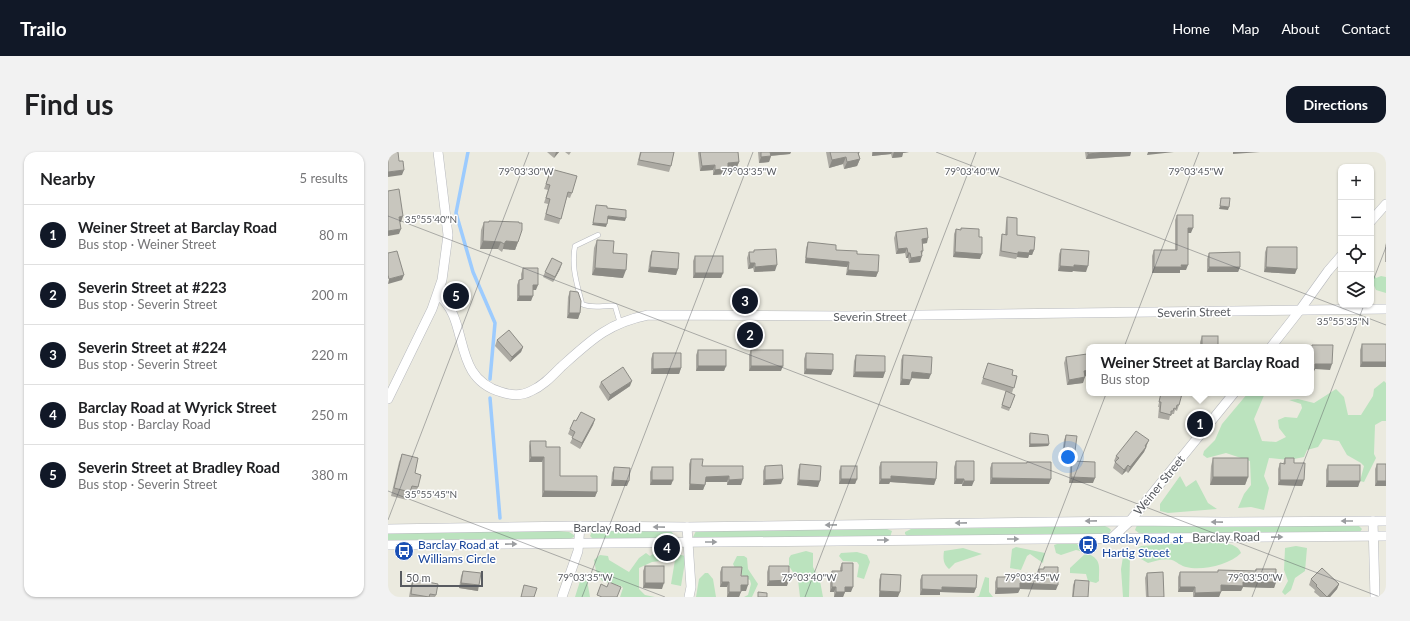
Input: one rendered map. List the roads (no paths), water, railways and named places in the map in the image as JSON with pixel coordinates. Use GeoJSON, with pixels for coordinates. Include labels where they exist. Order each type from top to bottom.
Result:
{"type":"FeatureCollection","features":[{"type":"Feature","properties":{"kind":"street"},"geometry":{"type":"LineString","coordinates":[[388,399],[438,295],[445,268],[448,235],[438,152]]}},
{"type":"Feature","properties":{"kind":"street"},"geometry":{"type":"LineString","coordinates":[[1374,218],[1386,204]]}},
{"type":"Feature","properties":{"kind":"street"},"geometry":{"type":"LineString","coordinates":[[1273,344],[1338,259]]}},
{"type":"Feature","properties":{"kind":"street","name":"Severin Street"},"geometry":{"type":"LineString","coordinates":[[438,295],[446,302],[453,313],[461,345],[473,371],[489,387],[505,394],[523,394],[535,389],[543,384],[594,338],[606,330],[620,322],[648,315],[846,316],[1386,309]]}},
{"type":"Feature","properties":{"kind":"street","name":"Weiner Street"},"geometry":{"type":"LineString","coordinates":[[1112,538],[1130,521],[1232,396]]}},
{"type":"Feature","properties":{"kind":"street","name":"Barclay Road"},"geometry":{"type":"LineString","coordinates":[[388,529],[580,526],[688,527],[1130,521],[1386,521]]}},
{"type":"Feature","properties":{"kind":"street"},"geometry":{"type":"LineString","coordinates":[[1373,521],[1375,597]]}},
{"type":"Feature","properties":{"kind":"street"},"geometry":{"type":"LineString","coordinates":[[899,524],[899,540]]}},
{"type":"Feature","properties":{"kind":"street"},"geometry":{"type":"LineString","coordinates":[[562,597],[577,555],[580,543],[580,526]]}},
{"type":"Feature","properties":{"kind":"street"},"geometry":{"type":"LineString","coordinates":[[688,527],[691,587],[689,597]]}},
{"type":"Feature","properties":{"kind":"street","name":"Barclay Road"},"geometry":{"type":"LineString","coordinates":[[388,545],[1386,536]]}},
{"type":"Feature","properties":{"kind":"lane"},"geometry":{"type":"LineString","coordinates":[[598,235],[575,246],[573,268],[582,304],[587,307],[606,305],[615,306],[620,322]]}},
{"type":"Feature","properties":{"kind":"waterway"},"geometry":{"type":"LineString","coordinates":[[468,152],[456,213],[473,272],[495,323],[490,379]]}},
{"type":"Feature","properties":{"kind":"waterway"},"geometry":{"type":"LineString","coordinates":[[490,398],[500,518]]}},
{"type":"Feature","properties":{"kind":"place","name":"Severin Street at Bradley Road"},"geometry":{"type":"Point","coordinates":[456,296]}},
{"type":"Feature","properties":{"kind":"place","name":"Severin Street at #224"},"geometry":{"type":"Point","coordinates":[745,301]}},
{"type":"Feature","properties":{"kind":"place","name":"Severin Street at #223"},"geometry":{"type":"Point","coordinates":[750,335]}},
{"type":"Feature","properties":{"kind":"place","name":"Weiner Street at Barclay Road"},"geometry":{"type":"Point","coordinates":[1200,424]}},
{"type":"Feature","properties":{"kind":"place","name":"Barclay Road at Hartig Street"},"geometry":{"type":"Point","coordinates":[1088,545]}},
{"type":"Feature","properties":{"kind":"place","name":"Barclay Road at Wyrick Street"},"geometry":{"type":"Point","coordinates":[667,548]}},
{"type":"Feature","properties":{"kind":"place","name":"Barclay Road at Williams Circle"},"geometry":{"type":"Point","coordinates":[404,551]}}]}
